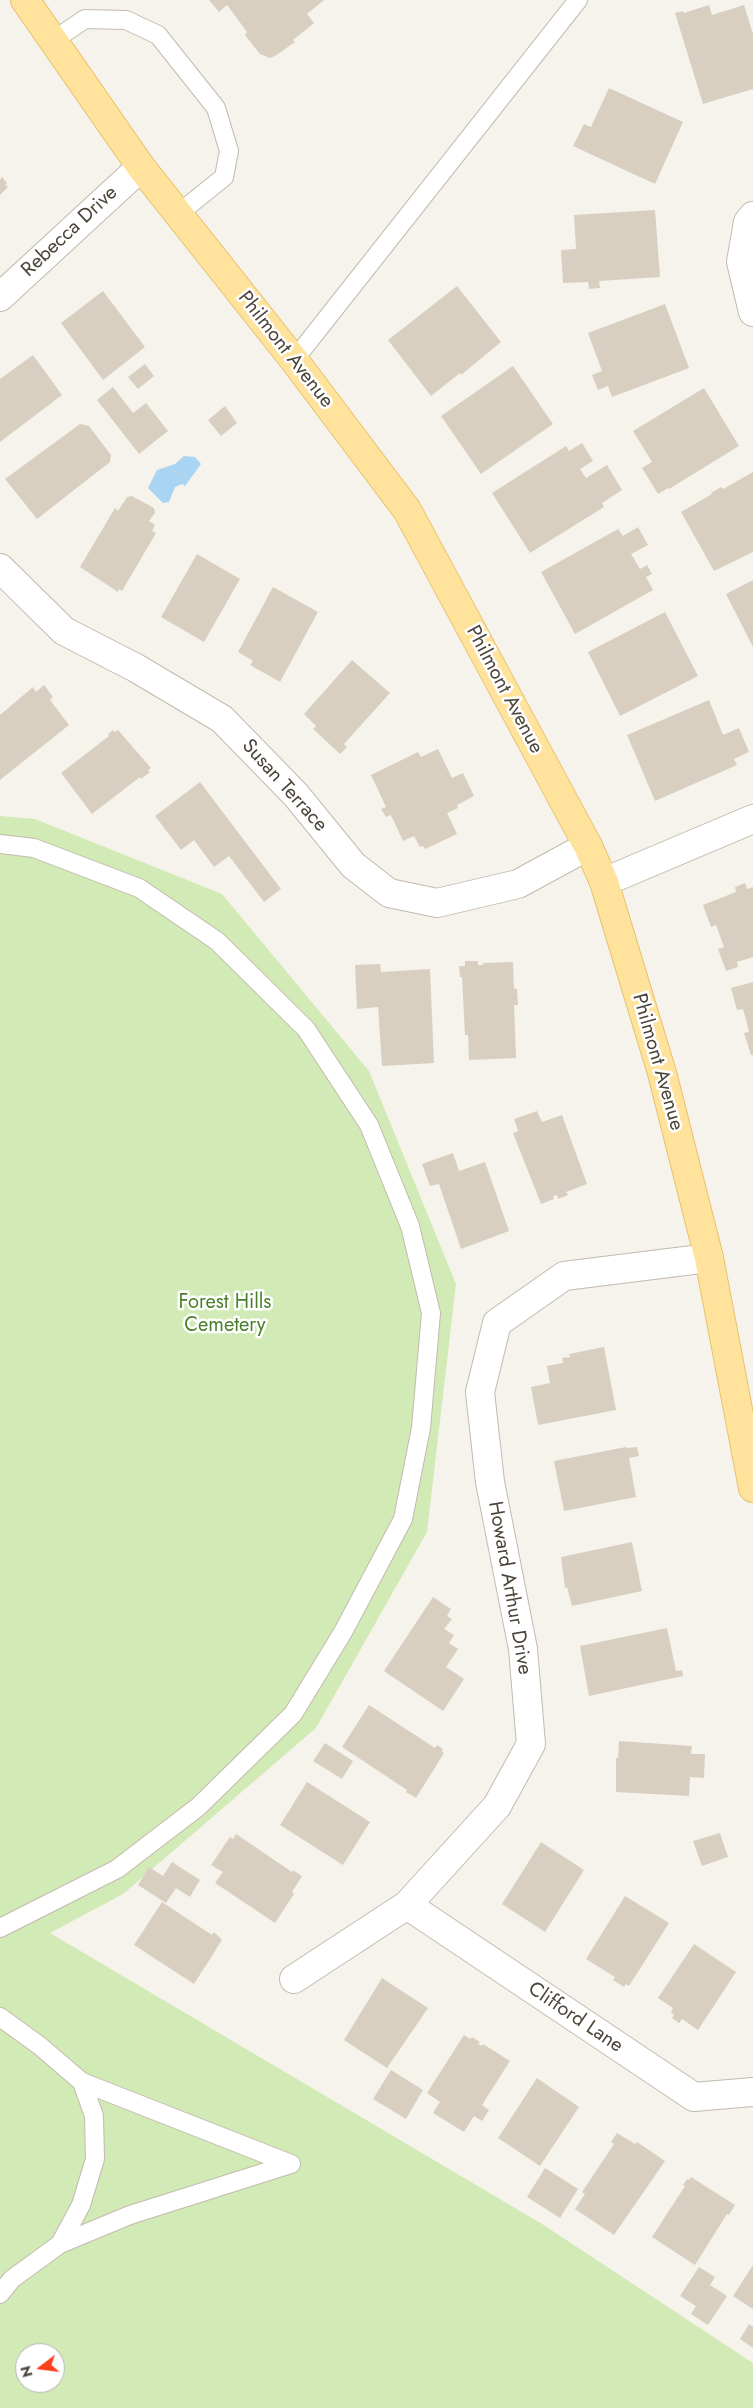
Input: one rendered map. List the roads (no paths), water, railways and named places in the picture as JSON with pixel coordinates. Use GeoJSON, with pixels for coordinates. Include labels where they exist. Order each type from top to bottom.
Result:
{"type":"FeatureCollection","features":[{"type":"Feature","properties":{"kind":"main road","name":"Philmont Avenue"},"geometry":{"type":"LineString","coordinates":[[25,0],[141,167],[294,360],[407,510],[588,846],[604,882],[662,1072],[709,1258],[753,1488]]}},
{"type":"Feature","properties":{"kind":"street","name":"Rebecca Drive"},"geometry":{"type":"LineString","coordinates":[[0,297],[141,167]]}},
{"type":"Feature","properties":{"kind":"street"},"geometry":{"type":"LineString","coordinates":[[753,216],[748,222],[741,262],[753,312]]}},
{"type":"Feature","properties":{"kind":"street","name":"Susan Terrace"},"geometry":{"type":"LineString","coordinates":[[0,568],[64,630],[136,668],[222,719],[296,795],[353,865],[390,892],[437,903],[446,901],[518,884],[588,846]]}},
{"type":"Feature","properties":{"kind":"street"},"geometry":{"type":"LineString","coordinates":[[604,882],[753,818]]}},
{"type":"Feature","properties":{"kind":"street","name":"Howard Arthur Drive"},"geometry":{"type":"LineString","coordinates":[[294,1979],[407,1905],[497,1806],[531,1744],[523,1649],[490,1482],[480,1392],[497,1322],[564,1276],[709,1258]]}},
{"type":"Feature","properties":{"kind":"street","name":"Clifford Lane"},"geometry":{"type":"LineString","coordinates":[[407,1905],[694,2097],[753,2092]]}},
{"type":"Feature","properties":{"kind":"lane"},"geometry":{"type":"LineString","coordinates":[[294,360],[578,0]]}},
{"type":"Feature","properties":{"kind":"lane"},"geometry":{"type":"LineString","coordinates":[[54,40],[85,19],[126,20],[158,35],[216,108],[229,151],[224,177],[178,214]]}},
{"type":"Feature","properties":{"kind":"lane"},"geometry":{"type":"LineString","coordinates":[[0,844],[34,848],[139,888],[217,941],[306,1029],[369,1125],[410,1226],[431,1313],[421,1428],[403,1519],[343,1632],[293,1714],[198,1806],[117,1869],[0,1928]]}},
{"type":"Feature","properties":{"kind":"lane"},"geometry":{"type":"LineString","coordinates":[[0,2017],[40,2046],[82,2082],[291,2164],[130,2215],[60,2244],[6,2278],[0,2294]]}},
{"type":"Feature","properties":{"kind":"lane"},"geometry":{"type":"LineString","coordinates":[[60,2244],[81,2205],[95,2159],[94,2116],[82,2082]]}},
{"type":"Feature","properties":{"kind":"water"},"geometry":{"type":"Polygon","coordinates":[[[184,456],[195,457],[201,464],[185,486],[182,484],[175,487],[169,502],[163,503],[148,488],[157,470],[175,464],[184,456]]]}},
{"type":"Feature","properties":{"kind":"park label","name":"Forest Hills Cemetery"},"geometry":{"type":"Point","coordinates":[225,1314]}}]}
